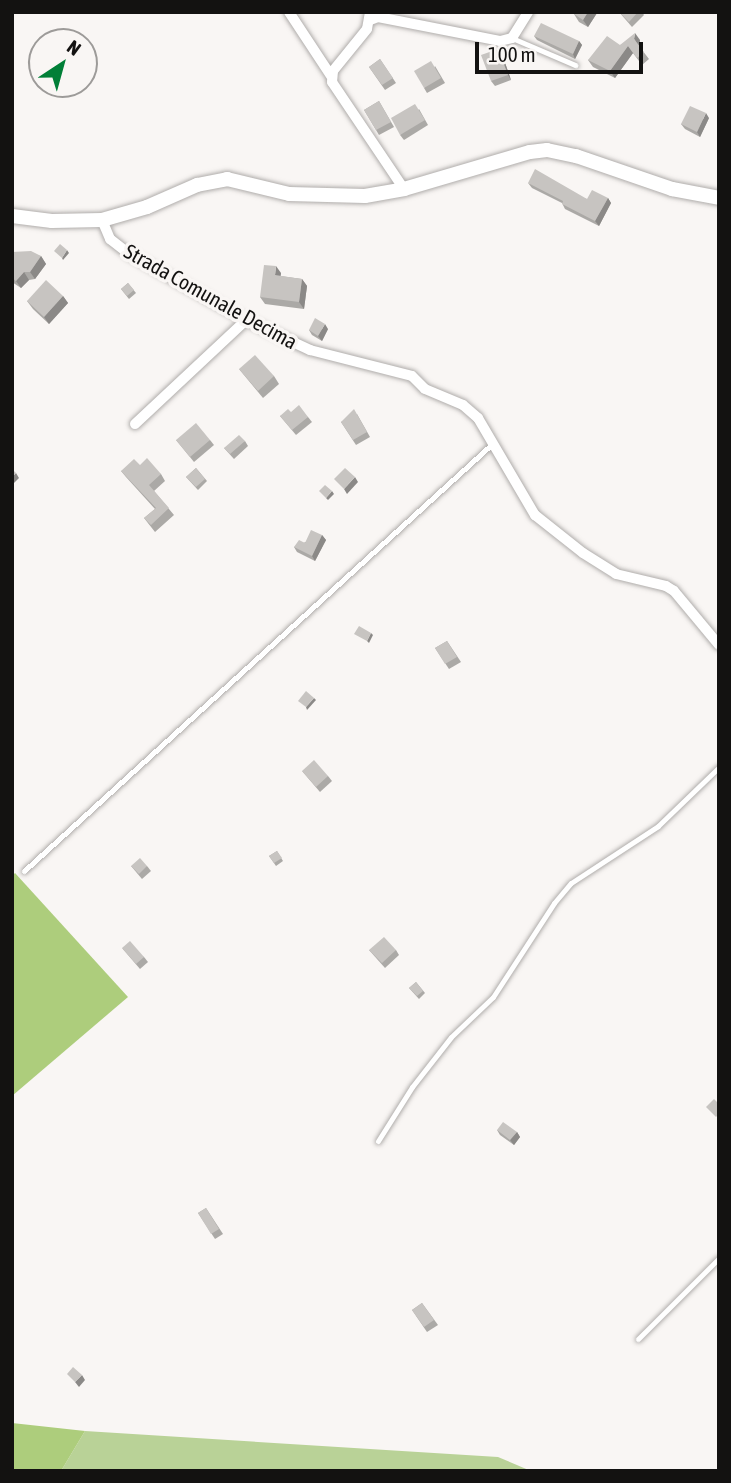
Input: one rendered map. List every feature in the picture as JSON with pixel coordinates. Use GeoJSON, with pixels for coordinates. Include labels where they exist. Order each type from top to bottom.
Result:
{"type":"FeatureCollection","features":[{"type":"Feature","properties":{"kind":"street"},"geometry":{"type":"LineString","coordinates":[[289,12],[404,190]]}},
{"type":"Feature","properties":{"kind":"street"},"geometry":{"type":"LineString","coordinates":[[331,76],[367,29],[370,16],[500,41],[512,38],[528,12]]}},
{"type":"Feature","properties":{"kind":"street"},"geometry":{"type":"LineString","coordinates":[[12,216],[52,221],[102,220],[147,207],[213,181],[227,179],[314,197],[365,196],[404,190],[530,152],[547,150],[576,156],[672,189],[719,198]]}},
{"type":"Feature","properties":{"kind":"street","name":"Strada Comunale Decima"},"geometry":{"type":"LineString","coordinates":[[102,220],[110,239],[129,254],[246,320],[310,350],[412,376],[425,389],[463,405],[478,418],[536,516],[583,553],[616,574],[666,586],[674,591],[719,645]]}},
{"type":"Feature","properties":{"kind":"street"},"geometry":{"type":"LineString","coordinates":[[135,424],[246,320]]}},
{"type":"Feature","properties":{"kind":"lane"},"geometry":{"type":"LineString","coordinates":[[512,38],[575,65]]}},
{"type":"Feature","properties":{"kind":"lane"},"geometry":{"type":"LineString","coordinates":[[24,872],[493,443]]}},
{"type":"Feature","properties":{"kind":"lane"},"geometry":{"type":"LineString","coordinates":[[377,1141],[412,1087],[451,1037],[493,997],[554,903],[571,883],[658,826],[719,767]]}},
{"type":"Feature","properties":{"kind":"lane"},"geometry":{"type":"LineString","coordinates":[[638,1339],[719,1258]]}},
{"type":"Feature","properties":{"kind":"green space"},"geometry":{"type":"Polygon","coordinates":[[[15,873],[128,997],[12,1096],[12,876],[15,873]]]}},
{"type":"Feature","properties":{"kind":"green space"},"geometry":{"type":"Polygon","coordinates":[[[12,1423],[85,1431],[61,1471],[12,1471],[12,1423]]]}},
{"type":"Feature","properties":{"kind":"green space"},"geometry":{"type":"Polygon","coordinates":[[[85,1431],[498,1457],[531,1471],[61,1471],[85,1431]]]}},
{"type":"Feature","properties":{"kind":"building"},"geometry":{"type":"Polygon","coordinates":[[[588,12],[583,20],[574,14],[588,12]]]}},
{"type":"Feature","properties":{"kind":"building"},"geometry":{"type":"Polygon","coordinates":[[[619,12],[638,12],[629,22],[619,12]]]}},
{"type":"Feature","properties":{"kind":"building"},"geometry":{"type":"Polygon","coordinates":[[[541,23],[579,41],[573,54],[534,36],[541,23]]]}},
{"type":"Feature","properties":{"kind":"building"},"geometry":{"type":"Polygon","coordinates":[[[635,33],[634,39],[644,52],[637,58],[628,46],[610,71],[588,60],[607,36],[620,45],[635,33]]]}},
{"type":"Feature","properties":{"kind":"building"},"geometry":{"type":"Polygon","coordinates":[[[498,49],[508,75],[491,81],[481,55],[498,49]]]}},
{"type":"Feature","properties":{"kind":"building"},"geometry":{"type":"Polygon","coordinates":[[[380,59],[393,78],[382,85],[369,67],[380,59]]]}},
{"type":"Feature","properties":{"kind":"building"},"geometry":{"type":"Polygon","coordinates":[[[431,61],[441,78],[424,88],[414,71],[431,61]]]}},
{"type":"Feature","properties":{"kind":"building"},"geometry":{"type":"Polygon","coordinates":[[[379,101],[391,122],[376,130],[364,110],[379,101]]]}},
{"type":"Feature","properties":{"kind":"building"},"geometry":{"type":"Polygon","coordinates":[[[415,104],[425,120],[400,135],[391,118],[415,104]]]}},
{"type":"Feature","properties":{"kind":"building"},"geometry":{"type":"Polygon","coordinates":[[[690,106],[706,113],[697,132],[681,124],[690,106]]]}},
{"type":"Feature","properties":{"kind":"building"},"geometry":{"type":"Polygon","coordinates":[[[535,169],[587,199],[592,190],[608,198],[595,221],[528,183],[535,169]]]}},
{"type":"Feature","properties":{"kind":"building"},"geometry":{"type":"Polygon","coordinates":[[[60,244],[67,250],[62,258],[54,251],[60,244]]]}},
{"type":"Feature","properties":{"kind":"building"},"geometry":{"type":"Polygon","coordinates":[[[31,251],[41,256],[30,272],[24,272],[16,281],[12,278],[12,252],[31,251]]]}},
{"type":"Feature","properties":{"kind":"building"},"geometry":{"type":"Polygon","coordinates":[[[264,265],[276,266],[275,275],[302,279],[299,302],[260,297],[264,265]]]}},
{"type":"Feature","properties":{"kind":"building"},"geometry":{"type":"Polygon","coordinates":[[[46,280],[63,296],[44,317],[27,301],[46,280]]]}},
{"type":"Feature","properties":{"kind":"building"},"geometry":{"type":"Polygon","coordinates":[[[128,283],[134,290],[127,296],[121,289],[128,283]]]}},
{"type":"Feature","properties":{"kind":"building"},"geometry":{"type":"Polygon","coordinates":[[[315,318],[325,324],[318,336],[309,330],[315,318]]]}},
{"type":"Feature","properties":{"kind":"building"},"geometry":{"type":"Polygon","coordinates":[[[255,355],[274,376],[258,391],[239,369],[255,355]]]}},
{"type":"Feature","properties":{"kind":"building"},"geometry":{"type":"Polygon","coordinates":[[[299,405],[308,417],[292,430],[280,416],[299,405]]]}},
{"type":"Feature","properties":{"kind":"building"},"geometry":{"type":"Polygon","coordinates":[[[354,409],[367,432],[353,440],[341,422],[354,409]]]}},
{"type":"Feature","properties":{"kind":"building"},"geometry":{"type":"Polygon","coordinates":[[[196,423],[210,440],[190,457],[176,440],[196,423]]]}},
{"type":"Feature","properties":{"kind":"building"},"geometry":{"type":"Polygon","coordinates":[[[239,435],[245,441],[230,454],[224,448],[239,435]]]}},
{"type":"Feature","properties":{"kind":"building"},"geometry":{"type":"Polygon","coordinates":[[[147,458],[161,474],[149,485],[169,508],[151,525],[144,518],[156,508],[121,471],[134,459],[140,465],[147,458]]]}},
{"type":"Feature","properties":{"kind":"building"},"geometry":{"type":"Polygon","coordinates":[[[196,468],[205,479],[196,487],[186,477],[196,468]]]}},
{"type":"Feature","properties":{"kind":"building"},"geometry":{"type":"Polygon","coordinates":[[[345,468],[355,477],[344,489],[334,479],[345,468]]]}},
{"type":"Feature","properties":{"kind":"building"},"geometry":{"type":"Polygon","coordinates":[[[325,485],[332,491],[326,498],[319,491],[325,485]]]}},
{"type":"Feature","properties":{"kind":"building"},"geometry":{"type":"Polygon","coordinates":[[[311,530],[322,535],[312,556],[294,547],[299,540],[305,543],[311,530]]]}},
{"type":"Feature","properties":{"kind":"building"},"geometry":{"type":"Polygon","coordinates":[[[359,626],[371,633],[367,641],[354,634],[359,626]]]}},
{"type":"Feature","properties":{"kind":"building"},"geometry":{"type":"Polygon","coordinates":[[[447,641],[457,657],[445,664],[435,648],[447,641]]]}},
{"type":"Feature","properties":{"kind":"building"},"geometry":{"type":"Polygon","coordinates":[[[306,691],[314,698],[306,707],[298,701],[306,691]]]}},
{"type":"Feature","properties":{"kind":"building"},"geometry":{"type":"Polygon","coordinates":[[[314,760],[328,776],[316,787],[302,771],[314,760]]]}},
{"type":"Feature","properties":{"kind":"building"},"geometry":{"type":"Polygon","coordinates":[[[277,851],[282,858],[274,863],[269,856],[277,851]]]}},
{"type":"Feature","properties":{"kind":"building"},"geometry":{"type":"Polygon","coordinates":[[[140,858],[147,866],[139,874],[131,866],[140,858]]]}},
{"type":"Feature","properties":{"kind":"building"},"geometry":{"type":"Polygon","coordinates":[[[384,937],[396,950],[382,963],[369,950],[384,937]]]}},
{"type":"Feature","properties":{"kind":"building"},"geometry":{"type":"Polygon","coordinates":[[[130,941],[144,957],[136,964],[122,948],[130,941]]]}},
{"type":"Feature","properties":{"kind":"building"},"geometry":{"type":"Polygon","coordinates":[[[416,982],[423,991],[417,996],[409,988],[416,982]]]}},
{"type":"Feature","properties":{"kind":"building"},"geometry":{"type":"Polygon","coordinates":[[[714,1099],[719,1104],[719,1114],[716,1117],[706,1107],[714,1099]]]}},
{"type":"Feature","properties":{"kind":"building"},"geometry":{"type":"Polygon","coordinates":[[[503,1122],[517,1132],[510,1140],[497,1130],[503,1122]]]}},
{"type":"Feature","properties":{"kind":"building"},"geometry":{"type":"Polygon","coordinates":[[[206,1208],[219,1229],[211,1234],[198,1213],[206,1208]]]}},
{"type":"Feature","properties":{"kind":"building"},"geometry":{"type":"Polygon","coordinates":[[[422,1303],[434,1320],[424,1327],[412,1310],[422,1303]]]}},
{"type":"Feature","properties":{"kind":"building"},"geometry":{"type":"Polygon","coordinates":[[[73,1367],[82,1375],[75,1382],[67,1374],[73,1367]]]}}]}
